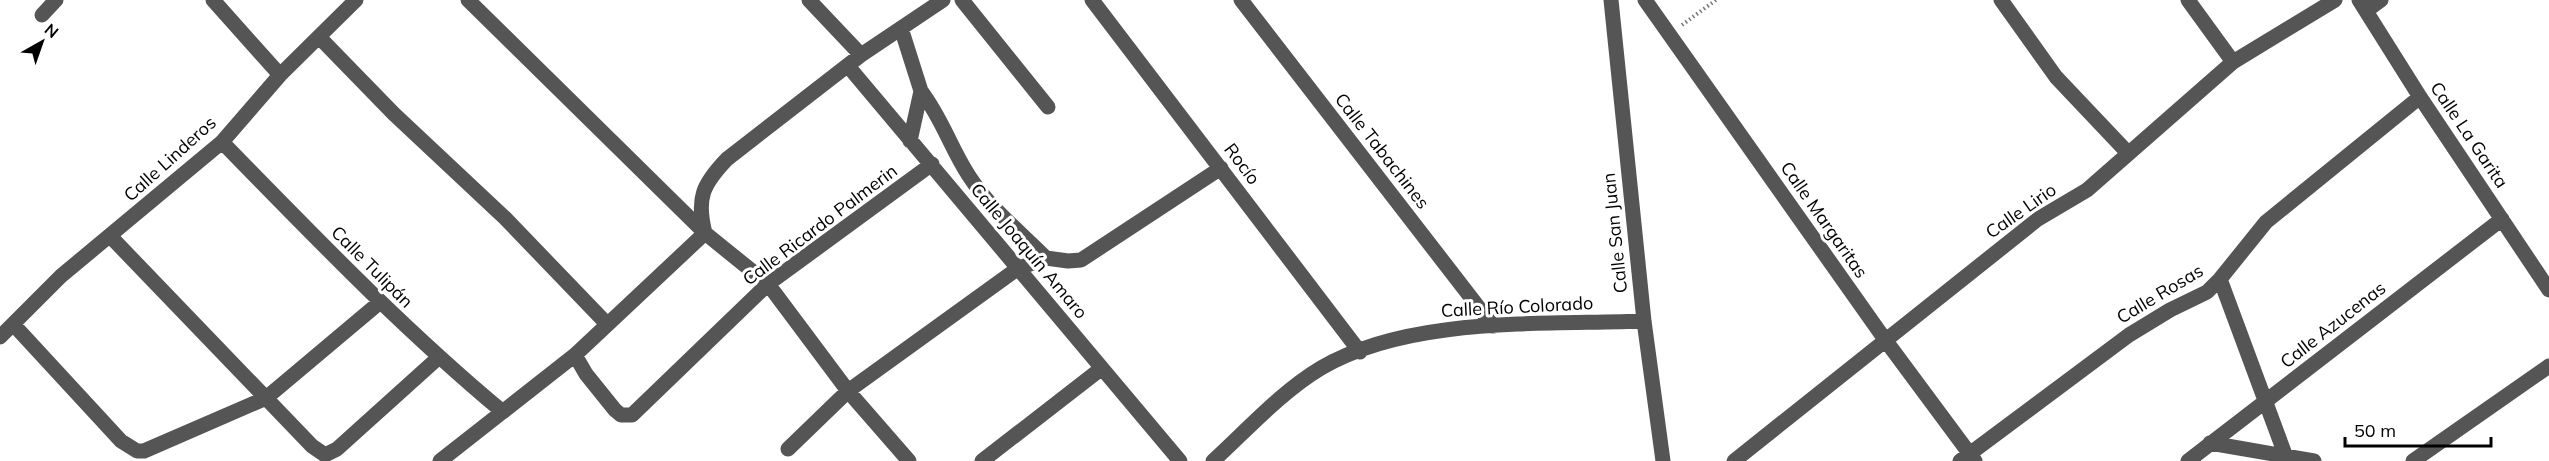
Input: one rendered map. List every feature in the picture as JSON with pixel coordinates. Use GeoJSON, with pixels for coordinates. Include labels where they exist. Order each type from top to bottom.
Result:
{"type":"FeatureCollection","features":[{"type":"Feature","properties":{"kind":"street"},"geometry":{"type":"LineString","coordinates":[[42,15],[56,0]]}},
{"type":"Feature","properties":{"kind":"street"},"geometry":{"type":"LineString","coordinates":[[213,0],[280,75]]}},
{"type":"Feature","properties":{"kind":"street","name":"Calle Linderos"},"geometry":{"type":"LineString","coordinates":[[0,337],[61,276],[111,237],[222,142],[280,75],[356,0]]}},
{"type":"Feature","properties":{"kind":"street"},"geometry":{"type":"LineString","coordinates":[[468,0],[705,233],[768,284],[848,391],[909,461]]}},
{"type":"Feature","properties":{"kind":"street"},"geometry":{"type":"LineString","coordinates":[[809,0],[861,55]]}},
{"type":"Feature","properties":{"kind":"street"},"geometry":{"type":"LineString","coordinates":[[705,233],[700,213],[701,196],[711,175],[742,145],[861,55],[943,0]]}},
{"type":"Feature","properties":{"kind":"street"},"geometry":{"type":"LineString","coordinates":[[962,0],[1048,107]]}},
{"type":"Feature","properties":{"kind":"street","name":"Rocío"},"geometry":{"type":"LineString","coordinates":[[1092,0],[1359,352]]}},
{"type":"Feature","properties":{"kind":"street","name":"Calle Tabachines"},"geometry":{"type":"LineString","coordinates":[[1241,0],[1493,327]]}},
{"type":"Feature","properties":{"kind":"street","name":"Calle San Juan"},"geometry":{"type":"LineString","coordinates":[[1611,0],[1644,321],[1663,461]]}},
{"type":"Feature","properties":{"kind":"street","name":"Calle Margaritas"},"geometry":{"type":"LineString","coordinates":[[1645,0],[1968,458]]}},
{"type":"Feature","properties":{"kind":"street"},"geometry":{"type":"LineString","coordinates":[[2001,0],[2056,77],[2128,153]]}},
{"type":"Feature","properties":{"kind":"street"},"geometry":{"type":"LineString","coordinates":[[2188,0],[2233,62]]}},
{"type":"Feature","properties":{"kind":"street","name":"Calle Lirio"},"geometry":{"type":"LineString","coordinates":[[1734,461],[2038,219],[2087,190],[2233,62],[2335,0]]}},
{"type":"Feature","properties":{"kind":"street"},"geometry":{"type":"LineString","coordinates":[[2362,6],[2381,0]]}},
{"type":"Feature","properties":{"kind":"street","name":"Calle La Garita"},"geometry":{"type":"LineString","coordinates":[[2362,6],[2549,290]]}},
{"type":"Feature","properties":{"kind":"street"},"geometry":{"type":"LineString","coordinates":[[901,28],[921,91],[938,114],[956,155],[971,179],[993,206],[1046,258]]}},
{"type":"Feature","properties":{"kind":"street"},"geometry":{"type":"LineString","coordinates":[[320,38],[394,114],[505,218],[607,324]]}},
{"type":"Feature","properties":{"kind":"street","name":"Calle Joaquín Amaro"},"geometry":{"type":"LineString","coordinates":[[848,66],[910,141],[933,164],[1017,269],[1180,461]]}},
{"type":"Feature","properties":{"kind":"street"},"geometry":{"type":"LineString","coordinates":[[910,141],[921,91]]}},
{"type":"Feature","properties":{"kind":"street","name":"Calle Rosas"},"geometry":{"type":"LineString","coordinates":[[1968,458],[2128,335],[2170,310],[2207,292],[2266,222],[2420,97]]}},
{"type":"Feature","properties":{"kind":"street","name":"Calle Tulipán"},"geometry":{"type":"LineString","coordinates":[[222,142],[379,303],[438,358],[503,412]]}},
{"type":"Feature","properties":{"kind":"street","name":"Calle Ricardo Palmerin"},"geometry":{"type":"LineString","coordinates":[[575,355],[586,374],[615,410],[627,416],[657,394],[768,284],[933,164]]}},
{"type":"Feature","properties":{"kind":"street"},"geometry":{"type":"LineString","coordinates":[[788,449],[848,391],[1017,269],[1046,258],[1081,260],[1221,168]]}},
{"type":"Feature","properties":{"kind":"street","name":"Calle Azucenas"},"geometry":{"type":"LineString","coordinates":[[2188,461],[2502,219]]}},
{"type":"Feature","properties":{"kind":"street"},"geometry":{"type":"LineString","coordinates":[[440,461],[575,355],[705,233]]}},
{"type":"Feature","properties":{"kind":"street"},"geometry":{"type":"LineString","coordinates":[[111,237],[312,446],[325,454],[337,449],[438,358]]}},
{"type":"Feature","properties":{"kind":"street"},"geometry":{"type":"LineString","coordinates":[[2220,279],[2286,457]]}},
{"type":"Feature","properties":{"kind":"street"},"geometry":{"type":"LineString","coordinates":[[13,324],[121,441],[137,451],[152,449],[266,398],[379,303]]}},
{"type":"Feature","properties":{"kind":"street","name":"Calle Río Colorado"},"geometry":{"type":"LineString","coordinates":[[1213,461],[1299,384],[1322,368],[1359,352],[1442,329],[1644,321]]}},
{"type":"Feature","properties":{"kind":"street"},"geometry":{"type":"LineString","coordinates":[[2413,461],[2549,366]]}},
{"type":"Feature","properties":{"kind":"street"},"geometry":{"type":"LineString","coordinates":[[982,461],[1102,368]]}},
{"type":"Feature","properties":{"kind":"street"},"geometry":{"type":"LineString","coordinates":[[2210,444],[2314,461]]}},
{"type":"Feature","properties":{"kind":"path"},"geometry":{"type":"LineString","coordinates":[[1669,34],[1716,0]]}}]}
